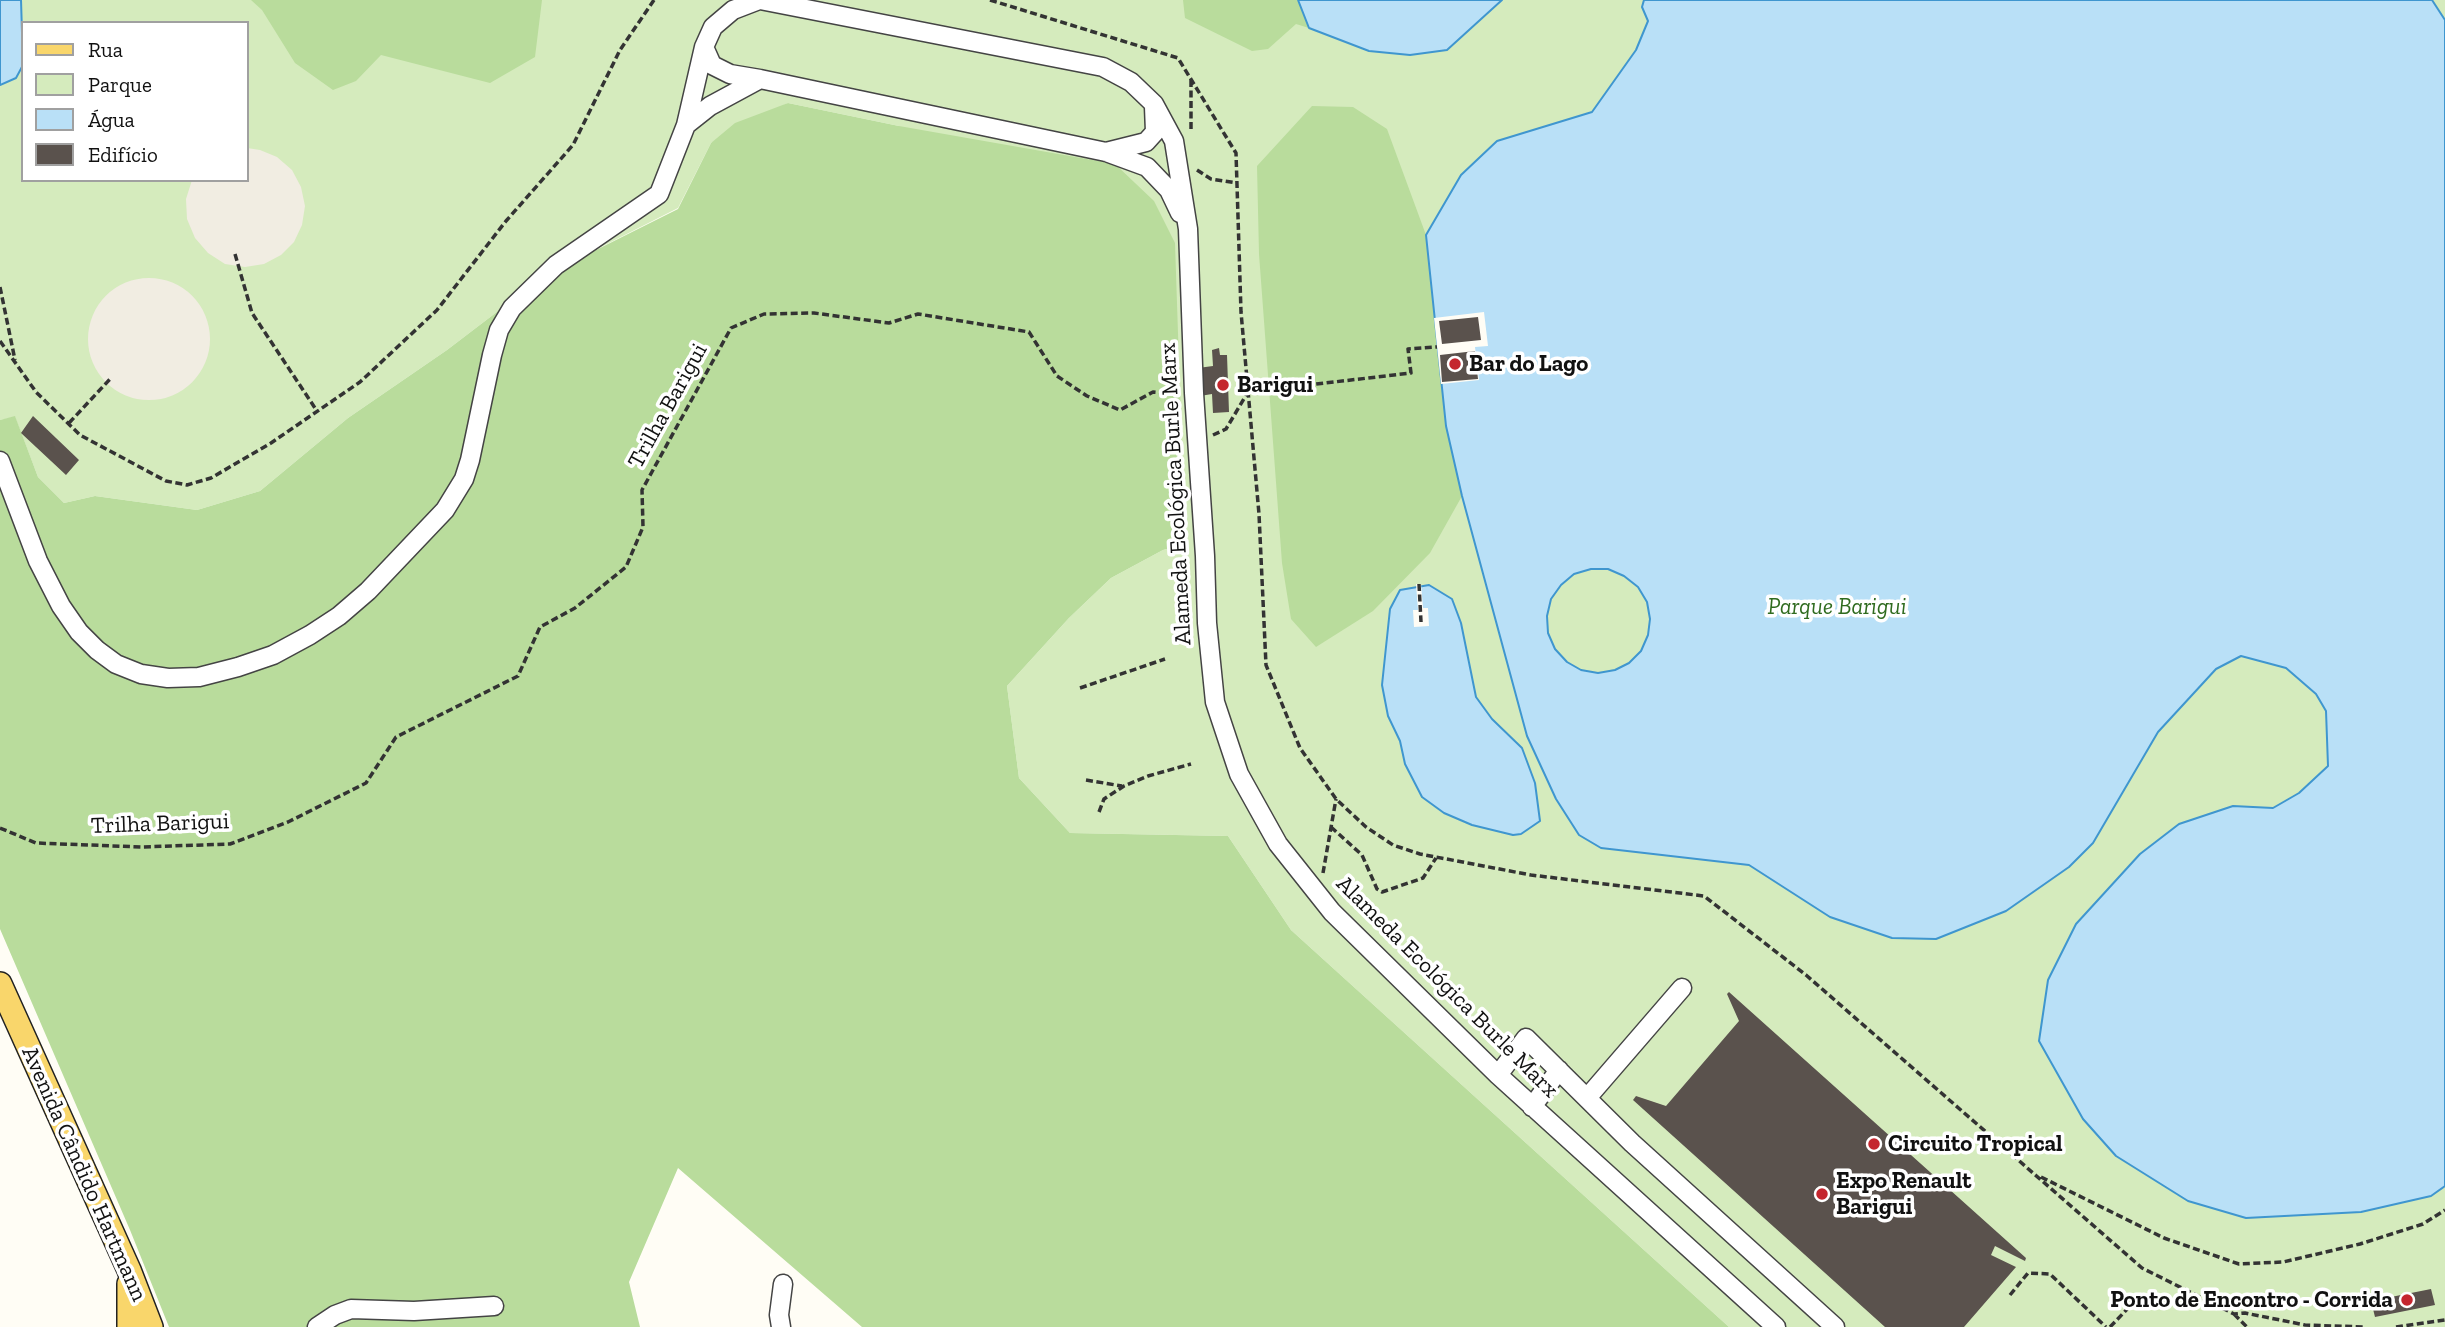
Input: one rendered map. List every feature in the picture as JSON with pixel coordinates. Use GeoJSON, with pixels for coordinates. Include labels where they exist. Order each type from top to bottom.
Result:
{"type":"FeatureCollection","features":[{"type":"Feature","properties":{"kind":"main road","name":"Avenida Cândido Hartmann"},"geometry":{"type":"LineString","coordinates":[[0,984],[129,1270],[150,1327]]}},
{"type":"Feature","properties":{"kind":"main road"},"geometry":{"type":"LineString","coordinates":[[129,1270],[129,1327]]}},
{"type":"Feature","properties":{"kind":"street","name":"Alameda Ecológica Burle Marx"},"geometry":{"type":"LineString","coordinates":[[0,461],[38,561],[61,606],[79,632],[116,664],[141,674],[168,678],[199,677],[273,655],[339,616],[390,569],[445,510],[464,479],[470,460],[499,330],[512,308],[556,265],[659,194],[686,125],[704,47],[713,27],[733,10],[759,0],[1103,67],[1130,82],[1154,104],[1174,141],[1188,229],[1196,442],[1207,623],[1215,702],[1238,774],[1279,844],[1332,912],[1532,1107],[1776,1327]]}},
{"type":"Feature","properties":{"kind":"street","name":"Alameda Ecológica Burle Marx"},"geometry":{"type":"LineString","coordinates":[[704,47],[712,65],[730,74],[1106,152],[1147,167],[1169,190],[1188,229]]}},
{"type":"Feature","properties":{"kind":"street"},"geometry":{"type":"LineString","coordinates":[[686,125],[710,106],[760,79]]}},
{"type":"Feature","properties":{"kind":"street"},"geometry":{"type":"LineString","coordinates":[[1106,152],[1146,142],[1155,132],[1154,104]]}},
{"type":"Feature","properties":{"kind":"street"},"geometry":{"type":"LineString","coordinates":[[1587,1098],[1682,988]]}},
{"type":"Feature","properties":{"kind":"street"},"geometry":{"type":"LineString","coordinates":[[1498,1075],[1526,1038],[1632,1143],[1835,1327]]}},
{"type":"Feature","properties":{"kind":"street"},"geometry":{"type":"LineString","coordinates":[[1532,1107],[1559,1070]]}},
{"type":"Feature","properties":{"kind":"street"},"geometry":{"type":"LineString","coordinates":[[781,1327],[779,1315],[783,1284]]}},
{"type":"Feature","properties":{"kind":"street"},"geometry":{"type":"LineString","coordinates":[[317,1327],[334,1315],[351,1309],[414,1311],[494,1306]]}},
{"type":"Feature","properties":{"kind":"path"},"geometry":{"type":"LineString","coordinates":[[0,341],[36,392],[80,435],[166,481],[187,485],[211,478],[271,443],[359,382],[437,310],[506,221],[573,145],[620,50],[654,0]]}},
{"type":"Feature","properties":{"kind":"path"},"geometry":{"type":"LineString","coordinates":[[990,0],[1178,58],[1236,153],[1241,313],[1259,514],[1266,665],[1300,748],[1336,799],[1366,827],[1393,845],[1437,858],[1531,876],[1704,896],[1807,975],[2142,1268],[2234,1314],[2247,1327]]}},
{"type":"Feature","properties":{"kind":"path"},"geometry":{"type":"LineString","coordinates":[[1191,78],[1191,143]]}},
{"type":"Feature","properties":{"kind":"path"},"geometry":{"type":"LineString","coordinates":[[1194,166],[1201,174],[1211,179],[1237,183]]}},
{"type":"Feature","properties":{"kind":"path"},"geometry":{"type":"LineString","coordinates":[[235,254],[252,313],[317,411]]}},
{"type":"Feature","properties":{"kind":"path"},"geometry":{"type":"LineString","coordinates":[[0,288],[1,307],[16,362]]}},
{"type":"Feature","properties":{"kind":"path","name":"Trilha Barigui"},"geometry":{"type":"LineString","coordinates":[[0,828],[36,842],[142,847],[230,844],[288,821],[366,783],[396,737],[518,676],[540,627],[575,608],[626,567],[643,527],[642,491],[731,328],[764,314],[814,313],[889,323],[918,314],[1029,332],[1057,376],[1087,396],[1119,410],[1153,392],[1194,393]]}},
{"type":"Feature","properties":{"kind":"path"},"geometry":{"type":"LineString","coordinates":[[1248,392],[1411,373],[1408,349],[1437,347]]}},
{"type":"Feature","properties":{"kind":"path"},"geometry":{"type":"LineString","coordinates":[[68,423],[111,378]]}},
{"type":"Feature","properties":{"kind":"path"},"geometry":{"type":"LineString","coordinates":[[1196,442],[1226,429],[1248,392]]}},
{"type":"Feature","properties":{"kind":"path"},"geometry":{"type":"LineString","coordinates":[[1419,584],[1421,622]]}},
{"type":"Feature","properties":{"kind":"path"},"geometry":{"type":"LineString","coordinates":[[1080,688],[1165,659]]}},
{"type":"Feature","properties":{"kind":"path"},"geometry":{"type":"LineString","coordinates":[[1099,812],[1104,799],[1124,786],[1191,764]]}},
{"type":"Feature","properties":{"kind":"path"},"geometry":{"type":"LineString","coordinates":[[1086,780],[1124,786]]}},
{"type":"Feature","properties":{"kind":"path"},"geometry":{"type":"LineString","coordinates":[[1332,912],[1323,872],[1336,799]]}},
{"type":"Feature","properties":{"kind":"path"},"geometry":{"type":"LineString","coordinates":[[1331,827],[1362,855],[1377,889],[1382,892],[1423,878],[1437,858]]}},
{"type":"Feature","properties":{"kind":"path"},"geometry":{"type":"LineString","coordinates":[[2035,1174],[2164,1238],[2239,1264],[2283,1262],[2360,1244],[2423,1224],[2445,1210]]}},
{"type":"Feature","properties":{"kind":"path"},"geometry":{"type":"LineString","coordinates":[[2010,1295],[2028,1273],[2050,1274],[2108,1327],[2133,1303]]}},
{"type":"Feature","properties":{"kind":"path"},"geometry":{"type":"LineString","coordinates":[[2234,1314],[2245,1313],[2305,1325],[2364,1327]]}},
{"type":"Feature","properties":{"kind":"path"},"geometry":{"type":"LineString","coordinates":[[2396,1327],[2445,1320]]}},
{"type":"Feature","properties":{"kind":"green space","name":"Parque Barigui"},"geometry":{"type":"Polygon","coordinates":[[[0,0],[2445,0],[2445,1327],[1729,1327],[1291,930],[1228,836],[1070,833],[1019,778],[1007,686],[1069,618],[1111,578],[1163,550],[1185,544],[899,126],[788,103],[711,143],[678,208],[544,276],[447,350],[348,418],[260,491],[197,510],[95,496],[64,503],[38,477],[15,417],[0,420],[0,0]]]}},
{"type":"Feature","properties":{"kind":"green space"},"geometry":{"type":"Polygon","coordinates":[[[251,0],[542,0],[535,57],[490,83],[381,55],[356,81],[333,90],[295,63],[262,10],[251,0]]]}},
{"type":"Feature","properties":{"kind":"green space"},"geometry":{"type":"Polygon","coordinates":[[[1183,0],[1298,0],[1309,28],[1296,24],[1268,49],[1252,51],[1185,18],[1183,0]]]}},
{"type":"Feature","properties":{"kind":"green space"},"geometry":{"type":"Polygon","coordinates":[[[788,103],[899,126],[1115,164],[1154,201],[1175,243],[1185,544],[1163,550],[1111,578],[1069,618],[1007,686],[1019,778],[1070,833],[1228,836],[1291,930],[1729,1327],[862,1327],[678,1168],[629,1282],[640,1327],[169,1327],[0,929],[0,420],[15,416],[38,477],[64,503],[95,496],[197,510],[260,491],[348,418],[447,350],[544,276],[678,209],[711,143],[735,123],[788,103]]]}},
{"type":"Feature","properties":{"kind":"green space"},"geometry":{"type":"Polygon","coordinates":[[[1312,106],[1353,107],[1387,129],[1426,235],[1446,426],[1462,496],[1430,553],[1373,611],[1316,647],[1291,619],[1282,563],[1259,254],[1257,166],[1312,106]]]}},
{"type":"Feature","properties":{"kind":"shaded area"},"geometry":{"type":"Polygon","coordinates":[[[248,148],[277,157],[292,170],[301,187],[305,206],[302,225],[294,242],[281,255],[264,264],[245,267],[225,264],[208,253],[195,238],[187,219],[186,199],[191,182],[248,182],[248,148]]]}},
{"type":"Feature","properties":{"kind":"shaded area"},"geometry":{"type":"Polygon","coordinates":[[[149,278],[172,282],[192,296],[206,316],[210,339],[206,362],[192,382],[172,396],[149,400],[126,396],[106,382],[92,362],[88,339],[92,316],[106,296],[126,282],[149,278]]]}},
{"type":"Feature","properties":{"kind":"water"},"geometry":{"type":"Polygon","coordinates":[[[0,0],[21,0],[21,69],[16,78],[0,85],[0,0]]]}},
{"type":"Feature","properties":{"kind":"water"},"geometry":{"type":"Polygon","coordinates":[[[1298,0],[1502,0],[1447,50],[1410,55],[1369,51],[1309,28],[1298,0]]]}},
{"type":"Feature","properties":{"kind":"water"},"geometry":{"type":"Polygon","coordinates":[[[1644,0],[2432,0],[2445,20],[2445,1186],[2431,1196],[2361,1212],[2246,1218],[2188,1201],[2116,1156],[2083,1119],[2039,1041],[2048,980],[2076,924],[2140,854],[2179,824],[2233,806],[2273,808],[2299,793],[2328,766],[2326,711],[2316,694],[2286,668],[2241,656],[2216,669],[2158,732],[2093,843],[2069,867],[2006,911],[1936,939],[1892,938],[1830,917],[1749,865],[1601,848],[1579,835],[1556,799],[1527,736],[1462,496],[1446,426],[1426,235],[1461,175],[1497,141],[1592,112],[1636,50],[1648,21],[1642,7],[1644,0]],[[1591,569],[1574,574],[1561,585],[1551,599],[1547,616],[1548,633],[1555,649],[1567,662],[1581,670],[1598,673],[1615,670],[1629,663],[1641,651],[1648,635],[1650,619],[1647,602],[1638,587],[1624,576],[1608,569],[1591,569]]]}},
{"type":"Feature","properties":{"kind":"water"},"geometry":{"type":"Polygon","coordinates":[[[1429,585],[1452,599],[1461,623],[1476,697],[1492,719],[1522,748],[1535,783],[1540,821],[1521,834],[1513,835],[1472,825],[1444,813],[1422,797],[1405,764],[1400,741],[1388,716],[1382,685],[1390,609],[1400,590],[1429,585]]]}},
{"type":"Feature","properties":{"kind":"pier"},"geometry":{"type":"Polygon","coordinates":[[[1484,312],[1488,346],[1475,347],[1479,380],[1441,384],[1434,318],[1484,312]]]}},
{"type":"Feature","properties":{"kind":"pier"},"geometry":{"type":"Polygon","coordinates":[[[1416,584],[1421,584],[1423,608],[1428,608],[1429,626],[1414,627],[1413,610],[1418,610],[1416,584]]]}},
{"type":"Feature","properties":{"kind":"building"},"geometry":{"type":"Polygon","coordinates":[[[1478,317],[1481,340],[1442,344],[1439,321],[1478,317]]]}},
{"type":"Feature","properties":{"kind":"building"},"geometry":{"type":"Polygon","coordinates":[[[1219,348],[1220,355],[1227,355],[1229,412],[1213,413],[1212,394],[1200,396],[1198,368],[1213,366],[1212,350],[1219,348]]]}},
{"type":"Feature","properties":{"kind":"building"},"geometry":{"type":"Polygon","coordinates":[[[1475,351],[1478,379],[1442,382],[1440,355],[1475,351]]]}},
{"type":"Feature","properties":{"kind":"building"},"geometry":{"type":"Polygon","coordinates":[[[33,416],[79,460],[66,475],[21,433],[33,416]]]}},
{"type":"Feature","properties":{"kind":"building"},"geometry":{"type":"Polygon","coordinates":[[[1729,992],[2026,1258],[2025,1261],[1995,1246],[1991,1255],[2016,1267],[1964,1327],[1885,1327],[1633,1100],[1636,1096],[1666,1106],[1739,1021],[1727,994],[1729,992]]]}},
{"type":"Feature","properties":{"kind":"building"},"geometry":{"type":"Polygon","coordinates":[[[2431,1289],[2435,1305],[2375,1317],[2371,1301],[2431,1289]]]}},
{"type":"Feature","properties":{"kind":"place","name":"Bar do Lago"},"geometry":{"type":"Point","coordinates":[1455,364]}},
{"type":"Feature","properties":{"kind":"place","name":"Barigui"},"geometry":{"type":"Point","coordinates":[1223,385]}},
{"type":"Feature","properties":{"kind":"place","name":"Circuito Tropical"},"geometry":{"type":"Point","coordinates":[1874,1144]}},
{"type":"Feature","properties":{"kind":"place","name":"Expo Renault Barigui"},"geometry":{"type":"Point","coordinates":[1822,1194]}},
{"type":"Feature","properties":{"kind":"place","name":"Ponto de Encontro - Corrida"},"geometry":{"type":"Point","coordinates":[2407,1300]}}]}
